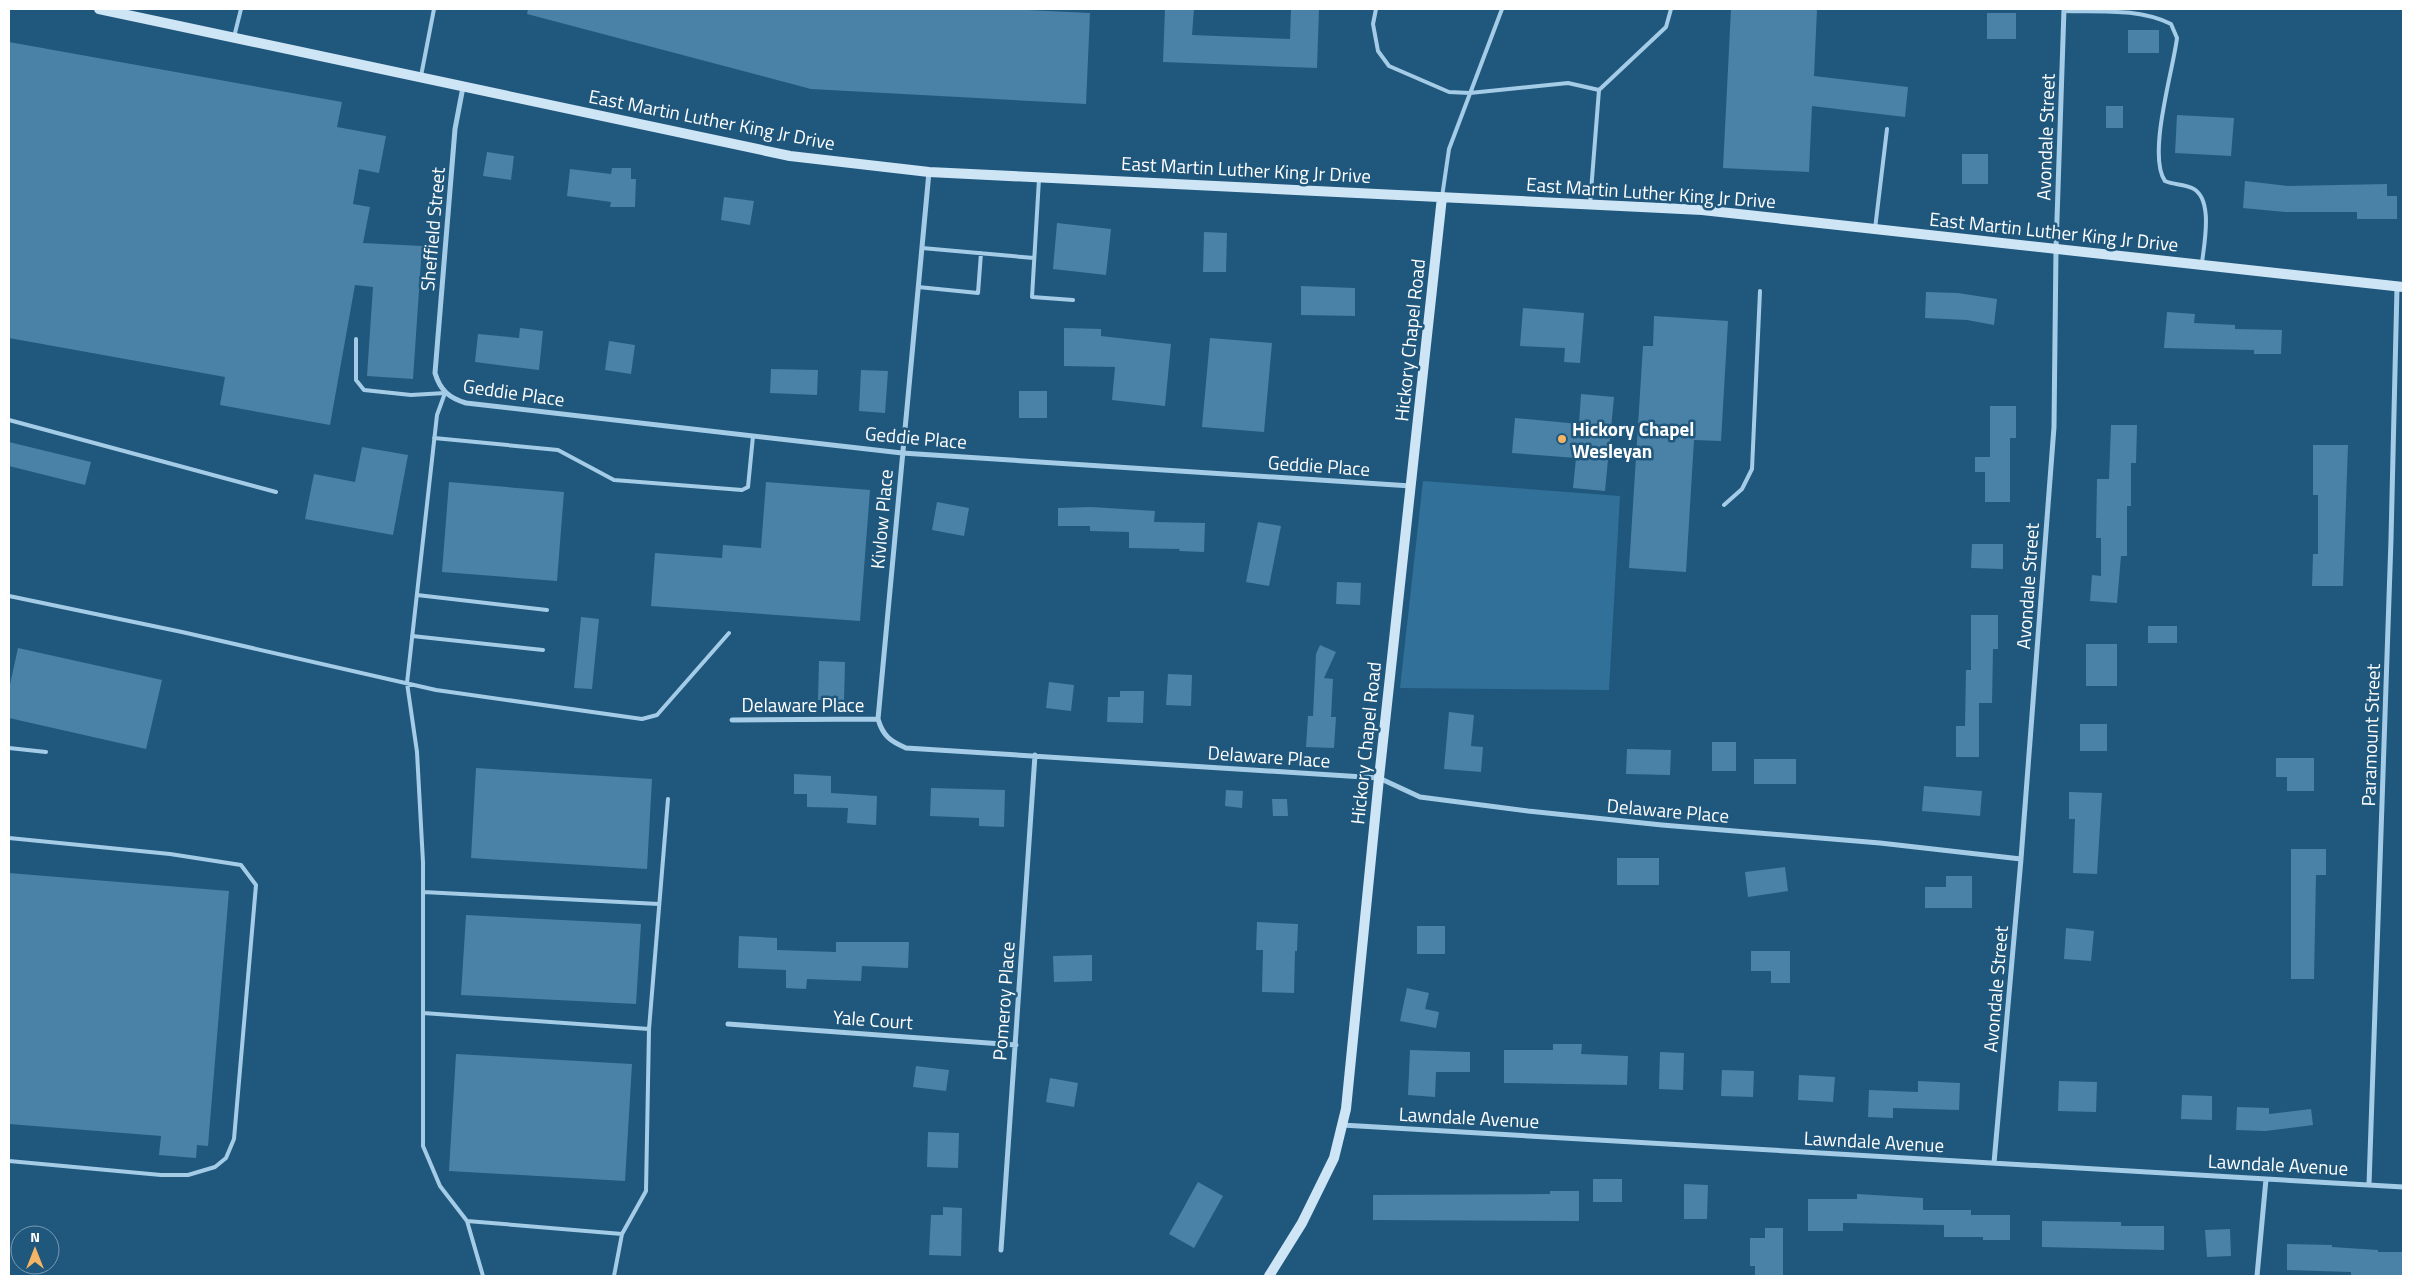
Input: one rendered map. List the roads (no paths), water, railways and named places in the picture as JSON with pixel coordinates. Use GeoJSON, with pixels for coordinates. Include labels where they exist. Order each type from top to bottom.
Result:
{"type":"FeatureCollection","features":[{"type":"Feature","properties":{"kind":"main road","name":"East Martin Luther King Jr Drive"},"geometry":{"type":"LineString","coordinates":[[99,9],[143,13],[234,38],[790,156],[929,172],[1702,210],[2400,287]]}},
{"type":"Feature","properties":{"kind":"main road","name":"Hickory Chapel Road"},"geometry":{"type":"LineString","coordinates":[[1269,1276],[1302,1223],[1334,1158],[1342,1125],[1442,197]]}},
{"type":"Feature","properties":{"kind":"street","name":"Avondale Street"},"geometry":{"type":"LineString","coordinates":[[1994,1163],[2021,859],[2054,427],[2056,249],[2064,10]]}},
{"type":"Feature","properties":{"kind":"street","name":"Sheffield Street"},"geometry":{"type":"LineString","coordinates":[[435,373],[455,129],[463,87]]}},
{"type":"Feature","properties":{"kind":"street","name":"Kivlow Place"},"geometry":{"type":"LineString","coordinates":[[878,719],[929,172]]}},
{"type":"Feature","properties":{"kind":"street","name":"Paramount Street"},"geometry":{"type":"LineString","coordinates":[[2369,1185],[2400,287]]}},
{"type":"Feature","properties":{"kind":"street","name":"Geddie Place"},"geometry":{"type":"LineString","coordinates":[[435,373],[438,384],[445,394],[466,403],[902,453],[1411,486]]}},
{"type":"Feature","properties":{"kind":"street","name":"Delaware Place"},"geometry":{"type":"LineString","coordinates":[[732,720],[878,719],[881,731],[890,741],[906,748],[1379,778],[1420,797],[1528,811],[2021,859]]}},
{"type":"Feature","properties":{"kind":"street","name":"Pomeroy Place"},"geometry":{"type":"LineString","coordinates":[[1001,1250],[1035,755]]}},
{"type":"Feature","properties":{"kind":"street","name":"Yale Court"},"geometry":{"type":"LineString","coordinates":[[728,1024],[1016,1045]]}},
{"type":"Feature","properties":{"kind":"street","name":"Lawndale Avenue"},"geometry":{"type":"LineString","coordinates":[[1342,1125],[2403,1187]]}},
{"type":"Feature","properties":{"kind":"street"},"geometry":{"type":"LineString","coordinates":[[2257,1276],[2266,1179]]}},
{"type":"Feature","properties":{"kind":"lane"},"geometry":{"type":"LineString","coordinates":[[234,38],[241,9]]}},
{"type":"Feature","properties":{"kind":"lane"},"geometry":{"type":"LineString","coordinates":[[420,78],[434,9]]}},
{"type":"Feature","properties":{"kind":"lane"},"geometry":{"type":"LineString","coordinates":[[1376,9],[1373,24],[1378,51],[1389,66],[1449,92],[1470,93],[1568,83],[1598,90]]}},
{"type":"Feature","properties":{"kind":"lane"},"geometry":{"type":"LineString","coordinates":[[1442,197],[1449,149],[1502,9]]}},
{"type":"Feature","properties":{"kind":"lane"},"geometry":{"type":"LineString","coordinates":[[1590,204],[1598,90],[1666,27],[1672,9]]}},
{"type":"Feature","properties":{"kind":"lane"},"geometry":{"type":"LineString","coordinates":[[2064,10],[2136,14],[2158,18],[2171,24],[2177,38],[2160,137],[2160,174],[2165,181],[2193,188],[2200,195],[2206,215],[2202,265]]}},
{"type":"Feature","properties":{"kind":"lane"},"geometry":{"type":"LineString","coordinates":[[1875,229],[1887,129]]}},
{"type":"Feature","properties":{"kind":"lane"},"geometry":{"type":"LineString","coordinates":[[1039,177],[1032,297],[1073,300]]}},
{"type":"Feature","properties":{"kind":"lane"},"geometry":{"type":"LineString","coordinates":[[922,248],[1034,258]]}},
{"type":"Feature","properties":{"kind":"lane"},"geometry":{"type":"LineString","coordinates":[[918,287],[978,294],[981,253]]}},
{"type":"Feature","properties":{"kind":"lane"},"geometry":{"type":"LineString","coordinates":[[1724,505],[1742,489],[1752,469],[1760,291]]}},
{"type":"Feature","properties":{"kind":"lane"},"geometry":{"type":"LineString","coordinates":[[356,340],[356,380],[364,390],[411,395],[445,394],[437,415],[407,683],[417,752],[423,892],[423,1146],[440,1186],[467,1221],[483,1276]]}},
{"type":"Feature","properties":{"kind":"lane"},"geometry":{"type":"LineString","coordinates":[[9,420],[276,492]]}},
{"type":"Feature","properties":{"kind":"lane"},"geometry":{"type":"LineString","coordinates":[[434,438],[558,450],[614,480],[742,490],[748,488],[753,436]]}},
{"type":"Feature","properties":{"kind":"lane"},"geometry":{"type":"LineString","coordinates":[[417,595],[547,610]]}},
{"type":"Feature","properties":{"kind":"lane"},"geometry":{"type":"LineString","coordinates":[[9,596],[182,632],[436,690],[642,719],[657,715],[729,633]]}},
{"type":"Feature","properties":{"kind":"lane"},"geometry":{"type":"LineString","coordinates":[[412,636],[544,650]]}},
{"type":"Feature","properties":{"kind":"lane"},"geometry":{"type":"LineString","coordinates":[[9,748],[46,752]]}},
{"type":"Feature","properties":{"kind":"lane"},"geometry":{"type":"LineString","coordinates":[[614,1276],[622,1234],[646,1190],[650,1029],[668,799]]}},
{"type":"Feature","properties":{"kind":"lane"},"geometry":{"type":"LineString","coordinates":[[9,838],[170,854],[241,865],[256,885],[234,1139],[226,1158],[214,1167],[188,1175],[161,1175],[9,1161]]}},
{"type":"Feature","properties":{"kind":"lane"},"geometry":{"type":"LineString","coordinates":[[423,892],[659,904]]}},
{"type":"Feature","properties":{"kind":"lane"},"geometry":{"type":"LineString","coordinates":[[423,1014],[650,1029]]}},
{"type":"Feature","properties":{"kind":"lane"},"geometry":{"type":"LineString","coordinates":[[467,1221],[622,1234]]}},
{"type":"Feature","properties":{"kind":"place","name":"Hickory Chapel Wesleyan"},"geometry":{"type":"Point","coordinates":[1562,439]}}]}
